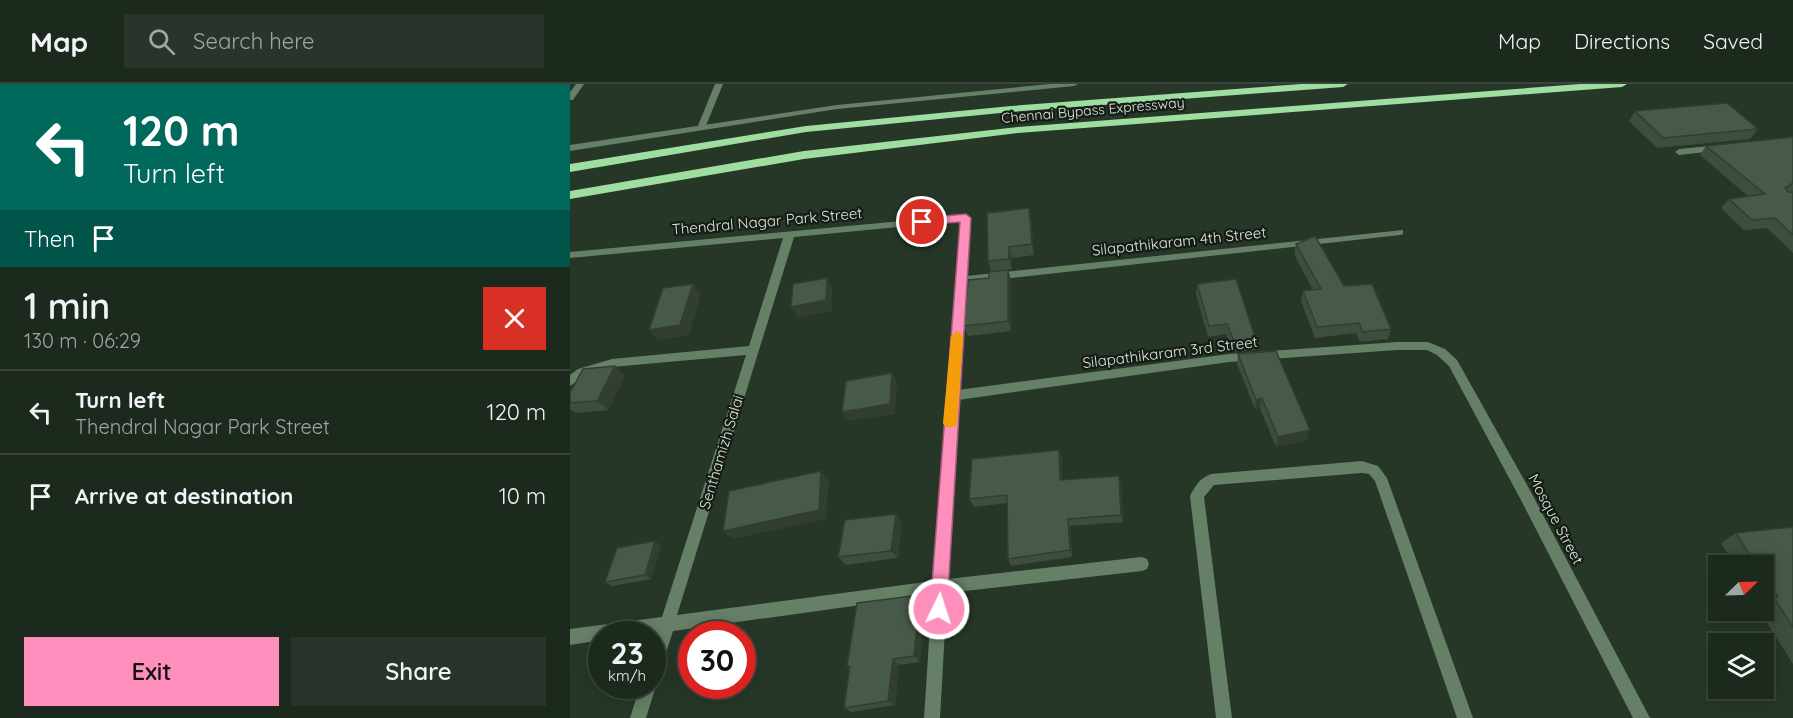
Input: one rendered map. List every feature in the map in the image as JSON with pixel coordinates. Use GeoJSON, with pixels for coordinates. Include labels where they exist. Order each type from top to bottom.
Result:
{"type":"FeatureCollection","features":[{"type":"Feature","properties":{"kind":"highway","name":"Chennai Bypass Expressway"},"geometry":{"type":"LineString","coordinates":[[573,168],[806,129],[1011,109],[1343,84]]}},
{"type":"Feature","properties":{"kind":"highway","name":"Chennai Bypass Expressway"},"geometry":{"type":"LineString","coordinates":[[570,195],[804,154],[1018,130],[1622,84]]}},
{"type":"Feature","properties":{"kind":"street"},"geometry":{"type":"LineString","coordinates":[[570,98],[580,84]]}},
{"type":"Feature","properties":{"kind":"street"},"geometry":{"type":"LineString","coordinates":[[701,128],[718,84]]}},
{"type":"Feature","properties":{"kind":"street"},"geometry":{"type":"LineString","coordinates":[[570,148],[837,107],[1074,84]]}},
{"type":"Feature","properties":{"kind":"street"},"geometry":{"type":"LineString","coordinates":[[1679,152],[1725,147]]}},
{"type":"Feature","properties":{"kind":"street","name":"Thendral Nagar Park Street"},"geometry":{"type":"LineString","coordinates":[[570,255],[966,218],[961,280]]}},
{"type":"Feature","properties":{"kind":"street","name":"Silapathikaram 4th Street"},"geometry":{"type":"LineString","coordinates":[[961,280],[1400,232]]}},
{"type":"Feature","properties":{"kind":"street","name":"Senthamizh Salai"},"geometry":{"type":"LineString","coordinates":[[666,630],[790,233]]}},
{"type":"Feature","properties":{"kind":"street"},"geometry":{"type":"LineString","coordinates":[[932,718],[961,280]]}},
{"type":"Feature","properties":{"kind":"street","name":"Silapathikaram 3rd Street"},"geometry":{"type":"LineString","coordinates":[[952,396],[1229,358],[1397,346],[1428,346]]}},
{"type":"Feature","properties":{"kind":"street","name":"Mosque Street"},"geometry":{"type":"LineString","coordinates":[[1428,346],[1441,352],[1453,363],[1527,498],[1642,718]]}},
{"type":"Feature","properties":{"kind":"street"},"geometry":{"type":"LineString","coordinates":[[570,381],[582,372],[612,363],[754,350]]}},
{"type":"Feature","properties":{"kind":"street"},"geometry":{"type":"LineString","coordinates":[[1224,718],[1197,496],[1203,486],[1211,480],[1362,467],[1373,470],[1380,478],[1465,718]]}},
{"type":"Feature","properties":{"kind":"street"},"geometry":{"type":"LineString","coordinates":[[570,637],[940,587],[1142,564]]}},
{"type":"Feature","properties":{"kind":"street"},"geometry":{"type":"LineString","coordinates":[[638,718],[644,699]]}},
{"type":"Feature","properties":{"kind":"building"},"geometry":{"type":"Polygon","coordinates":[[[1727,103],[1758,129],[1663,138],[1635,111],[1727,103]]]}},
{"type":"Feature","properties":{"kind":"building"},"geometry":{"type":"Polygon","coordinates":[[[1793,137],[1793,183],[1785,188],[1788,192],[1793,192],[1793,235],[1775,218],[1752,220],[1729,199],[1765,194],[1706,146],[1793,137]]]}},
{"type":"Feature","properties":{"kind":"building"},"geometry":{"type":"Polygon","coordinates":[[[1029,208],[1032,244],[1009,247],[1009,259],[988,261],[987,213],[1029,208]]]}},
{"type":"Feature","properties":{"kind":"building"},"geometry":{"type":"Polygon","coordinates":[[[1315,236],[1344,286],[1372,284],[1391,329],[1363,332],[1359,323],[1317,327],[1303,291],[1321,289],[1296,244],[1315,236]]]}},
{"type":"Feature","properties":{"kind":"building"},"geometry":{"type":"Polygon","coordinates":[[[1008,270],[1008,321],[964,326],[968,280],[989,278],[989,272],[1008,270]]]}},
{"type":"Feature","properties":{"kind":"building"},"geometry":{"type":"Polygon","coordinates":[[[827,278],[826,300],[791,307],[793,284],[827,278]]]}},
{"type":"Feature","properties":{"kind":"building"},"geometry":{"type":"Polygon","coordinates":[[[1236,279],[1256,340],[1234,341],[1227,324],[1209,326],[1197,284],[1236,279]]]}},
{"type":"Feature","properties":{"kind":"building"},"geometry":{"type":"Polygon","coordinates":[[[693,284],[680,325],[649,330],[663,288],[693,284]]]}},
{"type":"Feature","properties":{"kind":"building"},"geometry":{"type":"Polygon","coordinates":[[[1276,351],[1310,430],[1278,437],[1262,398],[1256,400],[1238,354],[1276,351]]]}},
{"type":"Feature","properties":{"kind":"building"},"geometry":{"type":"Polygon","coordinates":[[[615,366],[597,401],[570,403],[570,393],[583,369],[615,366]]]}},
{"type":"Feature","properties":{"kind":"building"},"geometry":{"type":"Polygon","coordinates":[[[892,373],[890,404],[842,412],[846,381],[892,373]]]}},
{"type":"Feature","properties":{"kind":"building"},"geometry":{"type":"Polygon","coordinates":[[[1059,450],[1060,480],[1119,476],[1121,515],[1068,519],[1070,550],[1008,559],[1007,495],[969,499],[972,459],[1059,450]]]}},
{"type":"Feature","properties":{"kind":"building"},"geometry":{"type":"Polygon","coordinates":[[[821,471],[819,510],[723,531],[729,491],[821,471]]]}},
{"type":"Feature","properties":{"kind":"building"},"geometry":{"type":"Polygon","coordinates":[[[896,514],[891,551],[838,557],[845,520],[896,514]]]}},
{"type":"Feature","properties":{"kind":"building"},"geometry":{"type":"Polygon","coordinates":[[[1793,527],[1793,627],[1774,598],[1778,597],[1774,591],[1774,555],[1750,555],[1736,533],[1793,527]]]}},
{"type":"Feature","properties":{"kind":"building"},"geometry":{"type":"Polygon","coordinates":[[[655,541],[645,575],[605,582],[617,548],[655,541]]]}},
{"type":"Feature","properties":{"kind":"building"},"geometry":{"type":"Polygon","coordinates":[[[920,595],[914,656],[893,659],[888,701],[844,708],[850,666],[847,666],[857,603],[920,595]]]}},
{"type":"Feature","properties":{"kind":"slow traffic"},"geometry":{"type":"LineString","coordinates":[[950,423],[957,336]]}},
{"type":"Feature","properties":{"kind":"route"},"geometry":{"type":"LineString","coordinates":[[922,222],[966,218],[939,609]]}}]}
